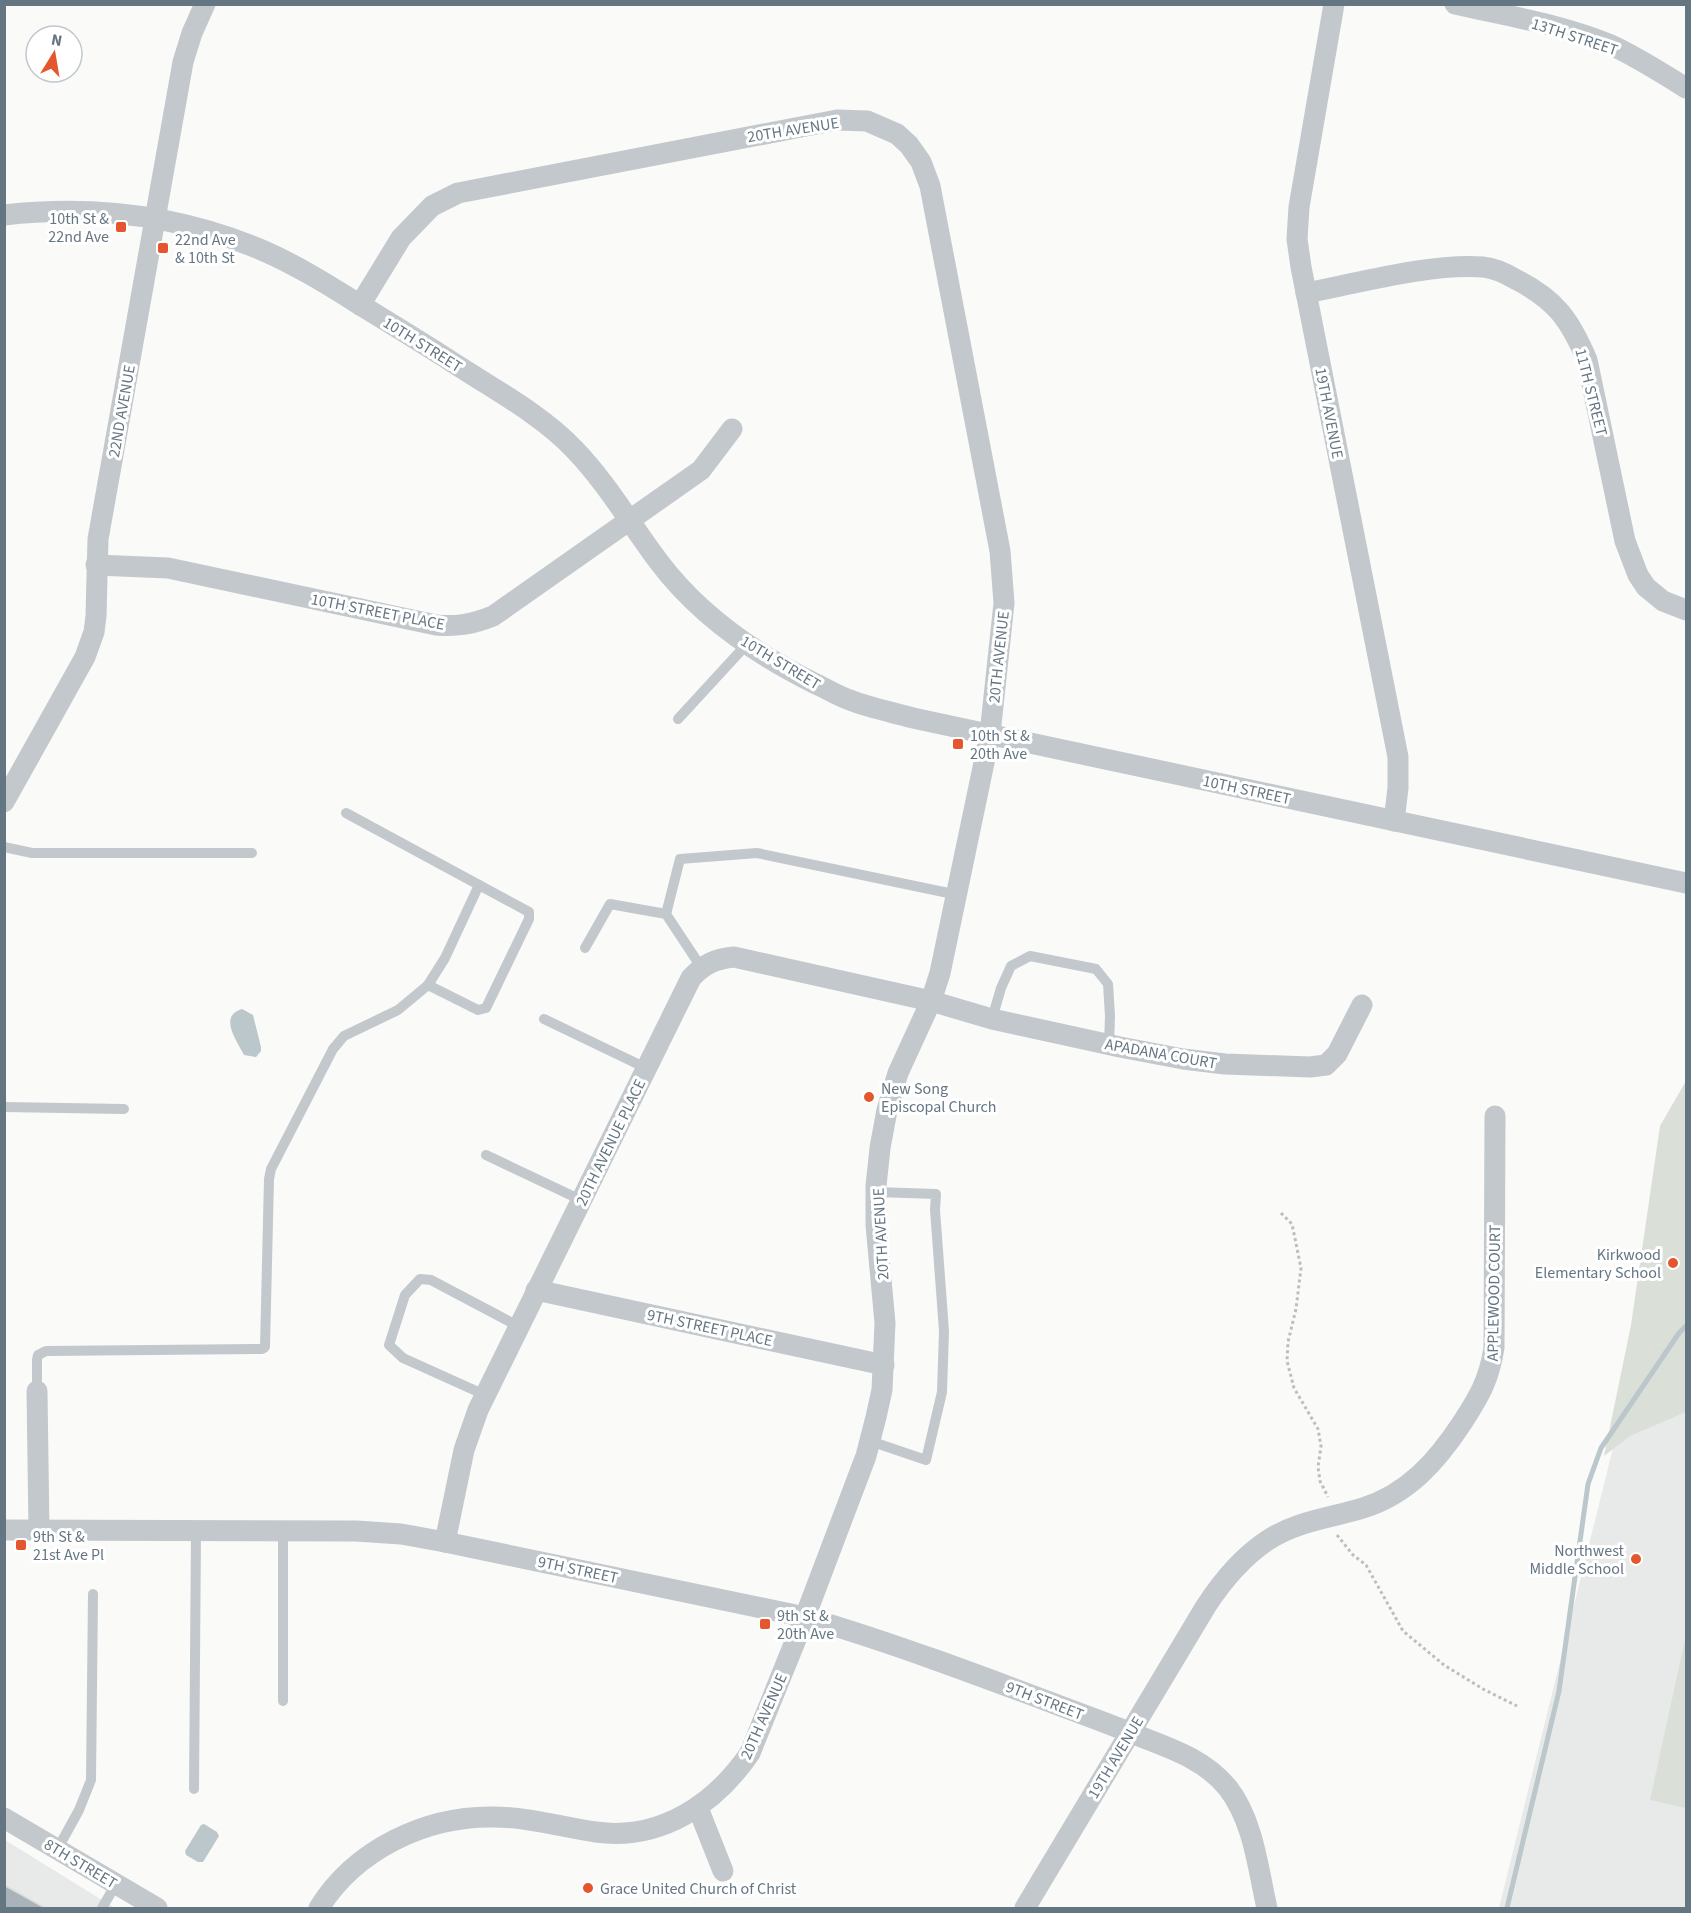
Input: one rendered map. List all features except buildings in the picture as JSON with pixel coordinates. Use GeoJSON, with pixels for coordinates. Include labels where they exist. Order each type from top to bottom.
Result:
{"type":"FeatureCollection","features":[{"type":"Feature","properties":{"kind":"street","name":"22ND AVENUE"},"geometry":{"type":"LineString","coordinates":[[4,802],[85,657],[94,632],[98,539],[183,63],[192,33],[205,4]]}},
{"type":"Feature","properties":{"kind":"street","name":"19TH AVENUE"},"geometry":{"type":"LineString","coordinates":[[1334,4],[1299,207],[1297,239],[1398,757],[1398,788],[1394,821]]}},
{"type":"Feature","properties":{"kind":"street","name":"13TH STREET"},"geometry":{"type":"LineString","coordinates":[[1455,4],[1544,24],[1600,42],[1651,65],[1686,88]]}},
{"type":"Feature","properties":{"kind":"street","name":"20TH AVENUE"},"geometry":{"type":"LineString","coordinates":[[319,1908],[338,1884],[380,1848],[430,1825],[458,1819],[492,1816],[599,1832],[626,1832],[653,1828],[698,1808],[719,1791],[750,1753],[806,1617],[870,1441],[882,1390],[885,1323],[876,1225],[880,1148],[887,1110],[898,1073],[931,1001],[940,973],[958,895],[990,734],[1004,603],[1000,551],[930,186],[921,162],[909,145],[897,134],[867,121],[837,120],[609,162],[458,193],[432,206],[401,238],[360,305]]}},
{"type":"Feature","properties":{"kind":"street","name":"10TH STREET"},"geometry":{"type":"LineString","coordinates":[[4,215],[69,211],[155,218],[226,236],[266,251],[307,272],[478,379],[556,432],[576,450],[630,520],[660,564],[704,611],[747,644],[794,673],[849,700],[913,718],[1686,883]]}},
{"type":"Feature","properties":{"kind":"street","name":"11TH STREET"},"geometry":{"type":"LineString","coordinates":[[1306,293],[1428,269],[1485,267],[1507,274],[1557,306],[1576,333],[1587,360],[1625,541],[1638,575],[1646,587],[1663,601],[1686,609]]}},
{"type":"Feature","properties":{"kind":"street","name":"10TH STREET PLACE"},"geometry":{"type":"LineString","coordinates":[[96,565],[168,568],[436,625],[453,627],[475,624],[493,616],[701,470],[732,429]]}},
{"type":"Feature","properties":{"kind":"street"},"geometry":{"type":"LineString","coordinates":[[701,967],[719,958],[734,957],[931,1001]]}},
{"type":"Feature","properties":{"kind":"street","name":"20TH AVENUE PLACE"},"geometry":{"type":"LineString","coordinates":[[445,1542],[464,1450],[478,1410],[691,978],[701,967]]}},
{"type":"Feature","properties":{"kind":"street","name":"APADANA COURT"},"geometry":{"type":"LineString","coordinates":[[931,1001],[992,1019],[1183,1059],[1225,1064],[1310,1067],[1326,1065],[1336,1054],[1362,1005]]}},
{"type":"Feature","properties":{"kind":"street","name":"APPLEWOOD COURT"},"geometry":{"type":"LineString","coordinates":[[1206,1606],[1229,1574],[1245,1557],[1269,1539],[1295,1526],[1364,1508],[1414,1481],[1446,1448],[1483,1391],[1491,1370],[1494,1348],[1495,1116]]}},
{"type":"Feature","properties":{"kind":"street","name":"9TH STREET PLACE"},"geometry":{"type":"LineString","coordinates":[[536,1290],[884,1365]]}},
{"type":"Feature","properties":{"kind":"street"},"geometry":{"type":"LineString","coordinates":[[37,1391],[39,1530]]}},
{"type":"Feature","properties":{"kind":"street","name":"9TH STREET"},"geometry":{"type":"LineString","coordinates":[[4,1530],[356,1531],[400,1534],[806,1617],[904,1647],[1194,1758],[1228,1788],[1242,1810],[1250,1829],[1267,1908]]}},
{"type":"Feature","properties":{"kind":"street","name":"19TH AVENUE"},"geometry":{"type":"LineString","coordinates":[[1025,1908],[1206,1606]]}},
{"type":"Feature","properties":{"kind":"street"},"geometry":{"type":"LineString","coordinates":[[698,1808],[723,1871]]}},
{"type":"Feature","properties":{"kind":"street","name":"8TH STREET"},"geometry":{"type":"LineString","coordinates":[[4,1818],[157,1908]]}},
{"type":"Feature","properties":{"kind":"lane"},"geometry":{"type":"LineString","coordinates":[[678,719],[747,644]]}},
{"type":"Feature","properties":{"kind":"lane"},"geometry":{"type":"LineString","coordinates":[[346,813],[529,912],[530,915],[486,1008],[478,1010],[428,985]]}},
{"type":"Feature","properties":{"kind":"lane"},"geometry":{"type":"LineString","coordinates":[[4,847],[33,853],[252,853]]}},
{"type":"Feature","properties":{"kind":"lane"},"geometry":{"type":"LineString","coordinates":[[666,914],[680,859],[757,853],[958,895]]}},
{"type":"Feature","properties":{"kind":"lane"},"geometry":{"type":"LineString","coordinates":[[37,1391],[38,1355],[46,1351],[262,1349],[265,1347],[269,1179],[275,1159],[338,1043],[351,1032],[405,1005],[428,985],[445,958],[479,885]]}},
{"type":"Feature","properties":{"kind":"lane"},"geometry":{"type":"LineString","coordinates":[[585,948],[610,904],[666,914],[701,967]]}},
{"type":"Feature","properties":{"kind":"lane"},"geometry":{"type":"LineString","coordinates":[[992,1019],[1000,988],[1011,966],[1030,956],[1096,969],[1108,984],[1109,1045]]}},
{"type":"Feature","properties":{"kind":"lane"},"geometry":{"type":"LineString","coordinates":[[544,1019],[646,1068]]}},
{"type":"Feature","properties":{"kind":"lane"},"geometry":{"type":"LineString","coordinates":[[4,1107],[124,1109]]}},
{"type":"Feature","properties":{"kind":"lane"},"geometry":{"type":"LineString","coordinates":[[486,1155],[581,1200]]}},
{"type":"Feature","properties":{"kind":"lane"},"geometry":{"type":"LineString","coordinates":[[870,1441],[926,1460],[942,1392],[944,1331],[935,1210],[936,1194],[876,1192]]}},
{"type":"Feature","properties":{"kind":"lane"},"geometry":{"type":"LineString","coordinates":[[485,1395],[403,1358],[389,1345],[405,1295],[420,1279],[431,1280],[519,1326]]}},
{"type":"Feature","properties":{"kind":"lane"},"geometry":{"type":"LineString","coordinates":[[194,1789],[196,1531]]}},
{"type":"Feature","properties":{"kind":"lane"},"geometry":{"type":"LineString","coordinates":[[283,1532],[284,1701]]}},
{"type":"Feature","properties":{"kind":"lane"},"geometry":{"type":"LineString","coordinates":[[57,1850],[79,1810],[91,1780],[93,1594]]}},
{"type":"Feature","properties":{"kind":"lane"},"geometry":{"type":"LineString","coordinates":[[102,1908],[116,1884]]}},
{"type":"Feature","properties":{"kind":"path"},"geometry":{"type":"LineString","coordinates":[[1281,1213],[1292,1224],[1301,1268],[1296,1309],[1288,1342],[1287,1361],[1294,1388],[1318,1429],[1321,1446],[1318,1467],[1320,1481],[1328,1497],[1334,1530],[1353,1555],[1366,1565],[1403,1631],[1444,1665],[1482,1689],[1517,1706]]}},
{"type":"Feature","properties":{"kind":"shaded area"},"geometry":{"type":"Polygon","coordinates":[[[242,1009],[253,1015],[261,1047],[256,1057],[244,1055],[231,1029],[231,1017],[242,1009]]]}},
{"type":"Feature","properties":{"kind":"shaded area"},"geometry":{"type":"Polygon","coordinates":[[[1686,1081],[1686,1412],[1630,1436],[1604,1456],[1631,1325],[1660,1126],[1686,1081]]]}},
{"type":"Feature","properties":{"kind":"shaded area","name":"Northwest Middle School"},"geometry":{"type":"Polygon","coordinates":[[[1686,1154],[1686,1908],[1499,1908],[1542,1734],[1686,1154]]]}},
{"type":"Feature","properties":{"kind":"shaded area"},"geometry":{"type":"Polygon","coordinates":[[[1686,1635],[1686,1808],[1650,1800],[1686,1635]]]}},
{"type":"Feature","properties":{"kind":"shaded area"},"geometry":{"type":"Polygon","coordinates":[[[204,1824],[217,1832],[219,1836],[203,1862],[198,1862],[186,1855],[185,1851],[201,1825],[204,1824]]]}},
{"type":"Feature","properties":{"kind":"shaded area"},"geometry":{"type":"Polygon","coordinates":[[[5,1840],[115,1908],[5,1908],[5,1840]]]}},
{"type":"Feature","properties":{"kind":"waterway"},"geometry":{"type":"LineString","coordinates":[[1507,1908],[1559,1691],[1588,1484],[1601,1448],[1686,1326]]}},
{"type":"Feature","properties":{"kind":"place","name":"10th St & 22nd Ave"},"geometry":{"type":"Point","coordinates":[121,227]}},
{"type":"Feature","properties":{"kind":"place","name":"22nd Ave & 10th St"},"geometry":{"type":"Point","coordinates":[163,248]}},
{"type":"Feature","properties":{"kind":"place","name":"10th St & 20th Ave"},"geometry":{"type":"Point","coordinates":[958,744]}},
{"type":"Feature","properties":{"kind":"place","name":"New Song Episcopal Church"},"geometry":{"type":"Point","coordinates":[869,1097]}},
{"type":"Feature","properties":{"kind":"place","name":"Kirkwood Elementary School"},"geometry":{"type":"Point","coordinates":[1673,1263]}},
{"type":"Feature","properties":{"kind":"place","name":"9th St & 21st Ave Pl"},"geometry":{"type":"Point","coordinates":[21,1545]}},
{"type":"Feature","properties":{"kind":"place","name":"Northwest Middle School"},"geometry":{"type":"Point","coordinates":[1636,1559]}},
{"type":"Feature","properties":{"kind":"place","name":"9th St & 20th Ave"},"geometry":{"type":"Point","coordinates":[765,1624]}},
{"type":"Feature","properties":{"kind":"place","name":"Grace United Church of Christ"},"geometry":{"type":"Point","coordinates":[588,1888]}}]}
